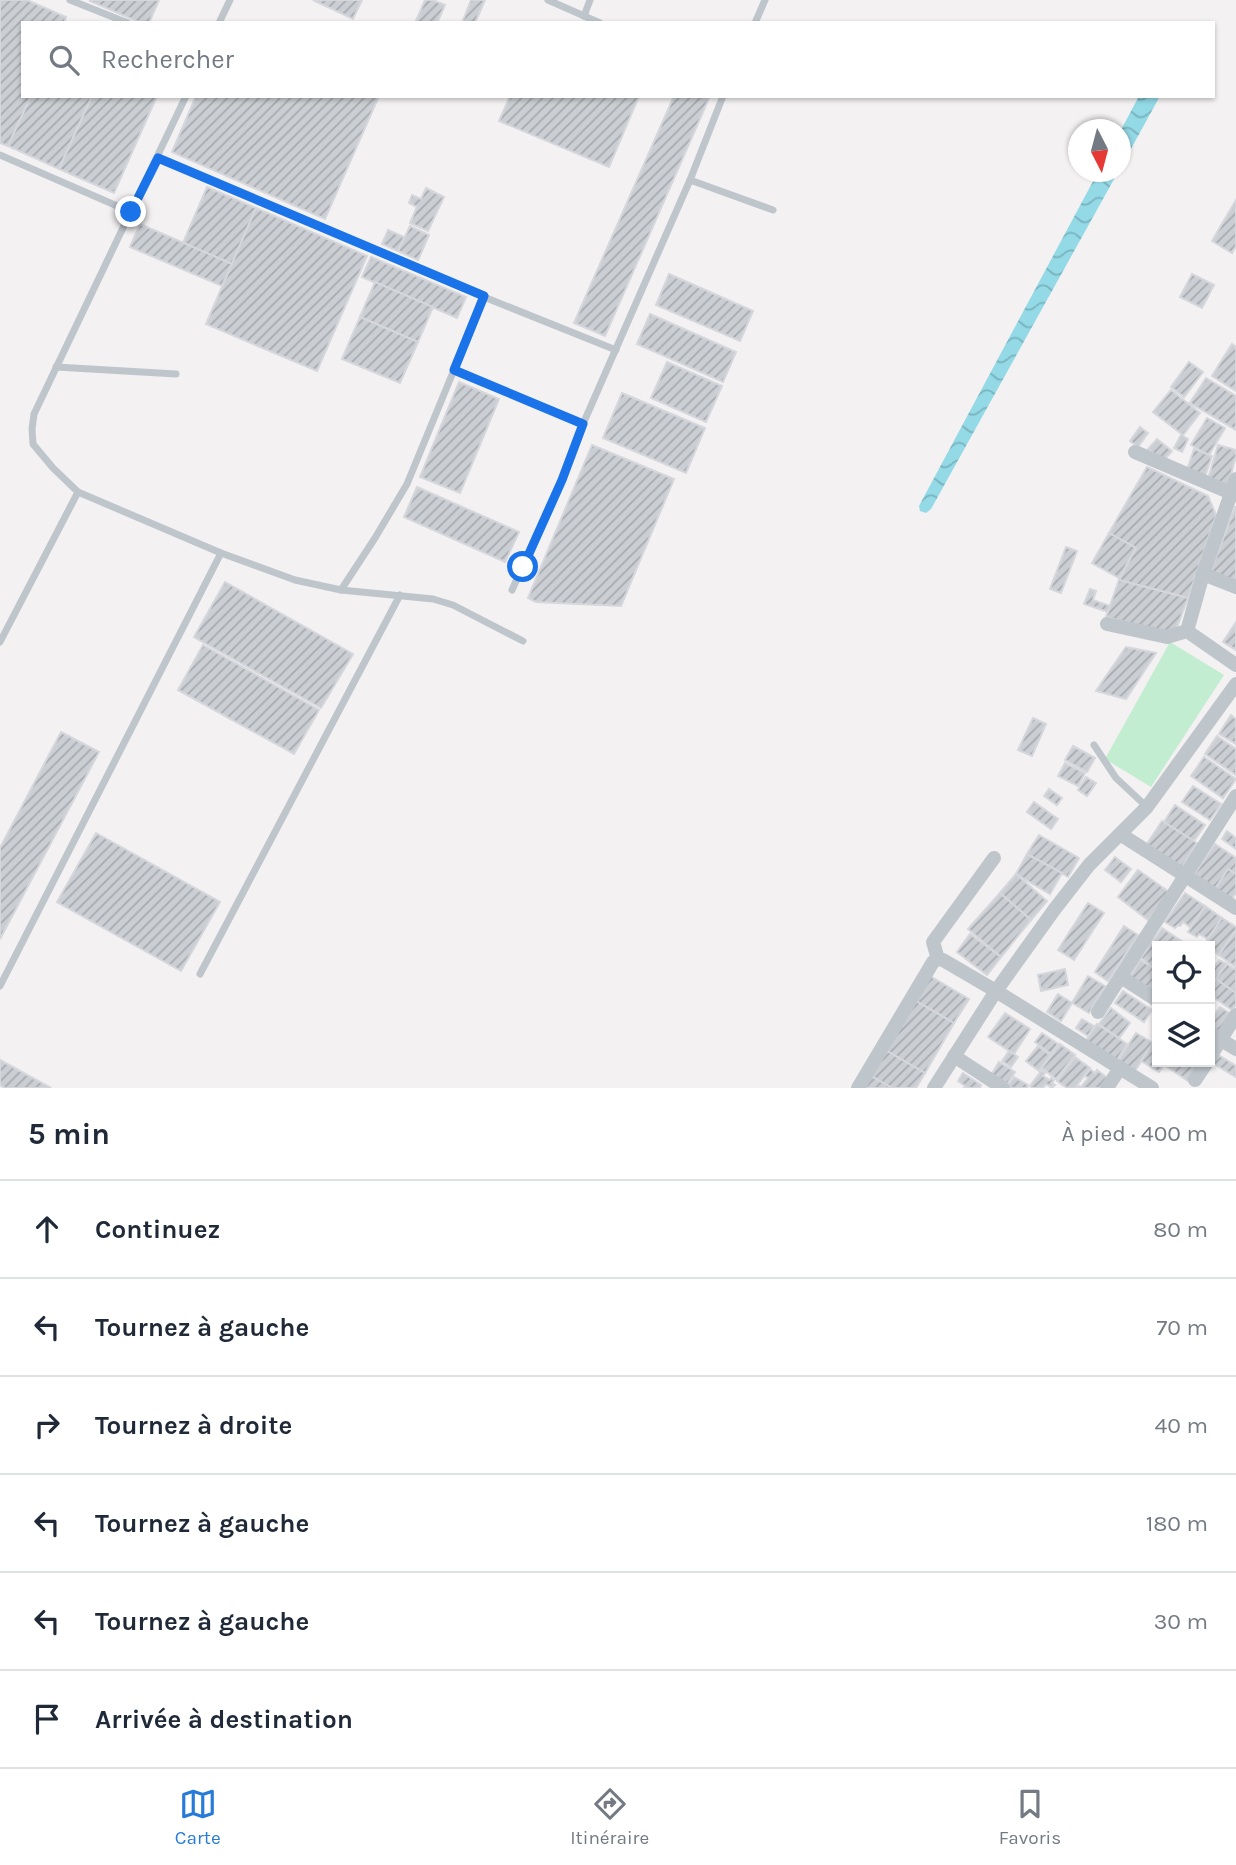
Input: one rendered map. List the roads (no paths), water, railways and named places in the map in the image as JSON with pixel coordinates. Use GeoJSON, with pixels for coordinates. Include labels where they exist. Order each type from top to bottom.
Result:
{"type":"FeatureCollection","features":[{"type":"Feature","properties":{"kind":"street"},"geometry":{"type":"LineString","coordinates":[[1135,452],[1234,489],[1186,631]]}},
{"type":"Feature","properties":{"kind":"street"},"geometry":{"type":"LineString","coordinates":[[1203,575],[1236,587]]}},
{"type":"Feature","properties":{"kind":"street"},"geometry":{"type":"LineString","coordinates":[[1107,624],[1167,637],[1186,631]]}},
{"type":"Feature","properties":{"kind":"street"},"geometry":{"type":"LineString","coordinates":[[1186,631],[1236,665]]}},
{"type":"Feature","properties":{"kind":"street"},"geometry":{"type":"LineString","coordinates":[[934,1088],[996,990],[1054,910],[1089,864],[1147,807],[1236,684]]}},
{"type":"Feature","properties":{"kind":"street"},"geometry":{"type":"LineString","coordinates":[[1098,1013],[1236,796]]}},
{"type":"Feature","properties":{"kind":"street"},"geometry":{"type":"LineString","coordinates":[[1120,834],[1236,908]]}},
{"type":"Feature","properties":{"kind":"street"},"geometry":{"type":"LineString","coordinates":[[938,959],[933,942],[994,858]]}},
{"type":"Feature","properties":{"kind":"street"},"geometry":{"type":"LineString","coordinates":[[858,1088],[933,962],[938,959],[996,990],[1152,1088]]}},
{"type":"Feature","properties":{"kind":"street"},"geometry":{"type":"LineString","coordinates":[[1121,976],[1152,997]]}},
{"type":"Feature","properties":{"kind":"street"},"geometry":{"type":"LineString","coordinates":[[1236,1015],[1215,1036],[1236,1049]]}},
{"type":"Feature","properties":{"kind":"street"},"geometry":{"type":"LineString","coordinates":[[954,1056],[1003,1088]]}},
{"type":"Feature","properties":{"kind":"street"},"geometry":{"type":"LineString","coordinates":[[1195,1080],[1204,1067]]}},
{"type":"Feature","properties":{"kind":"street"},"geometry":{"type":"LineString","coordinates":[[1107,1088],[1120,1068]]}},
{"type":"Feature","properties":{"kind":"lane"},"geometry":{"type":"LineString","coordinates":[[70,0],[123,21]]}},
{"type":"Feature","properties":{"kind":"lane"},"geometry":{"type":"LineString","coordinates":[[220,21],[230,0]]}},
{"type":"Feature","properties":{"kind":"lane"},"geometry":{"type":"LineString","coordinates":[[548,0],[595,21]]}},
{"type":"Feature","properties":{"kind":"lane"},"geometry":{"type":"LineString","coordinates":[[584,16],[590,0]]}},
{"type":"Feature","properties":{"kind":"lane"},"geometry":{"type":"LineString","coordinates":[[756,21],[765,0]]}},
{"type":"Feature","properties":{"kind":"lane"},"geometry":{"type":"LineString","coordinates":[[185,98],[34,414],[33,444],[78,492],[221,553],[295,580],[341,590],[433,599],[453,605],[523,642]]}},
{"type":"Feature","properties":{"kind":"lane"},"geometry":{"type":"LineString","coordinates":[[512,590],[558,490],[583,424],[690,180],[722,98]]}},
{"type":"Feature","properties":{"kind":"lane"},"geometry":{"type":"LineString","coordinates":[[0,155],[131,212]]}},
{"type":"Feature","properties":{"kind":"lane"},"geometry":{"type":"LineString","coordinates":[[158,158],[616,350]]}},
{"type":"Feature","properties":{"kind":"lane"},"geometry":{"type":"LineString","coordinates":[[690,180],[773,211]]}},
{"type":"Feature","properties":{"kind":"lane"},"geometry":{"type":"LineString","coordinates":[[341,590],[407,484],[484,296]]}},
{"type":"Feature","properties":{"kind":"lane"},"geometry":{"type":"LineString","coordinates":[[56,367],[176,374]]}},
{"type":"Feature","properties":{"kind":"lane"},"geometry":{"type":"LineString","coordinates":[[454,370],[583,424]]}},
{"type":"Feature","properties":{"kind":"lane"},"geometry":{"type":"LineString","coordinates":[[1,637],[78,492]]}},
{"type":"Feature","properties":{"kind":"lane"},"geometry":{"type":"LineString","coordinates":[[0,986],[221,553]]}},
{"type":"Feature","properties":{"kind":"lane"},"geometry":{"type":"LineString","coordinates":[[200,974],[400,595]]}},
{"type":"Feature","properties":{"kind":"lane"},"geometry":{"type":"LineString","coordinates":[[1094,746],[1116,778],[1147,807]]}},
{"type":"Feature","properties":{"kind":"water"},"geometry":{"type":"Polygon","coordinates":[[[1138,98],[1159,98],[1131,149],[1131,119],[1127,119],[1138,98]]]}},
{"type":"Feature","properties":{"kind":"water"},"geometry":{"type":"Polygon","coordinates":[[[1093,182],[1112,182],[931,509],[926,513],[920,511],[919,506],[1093,182]]]}}]}
